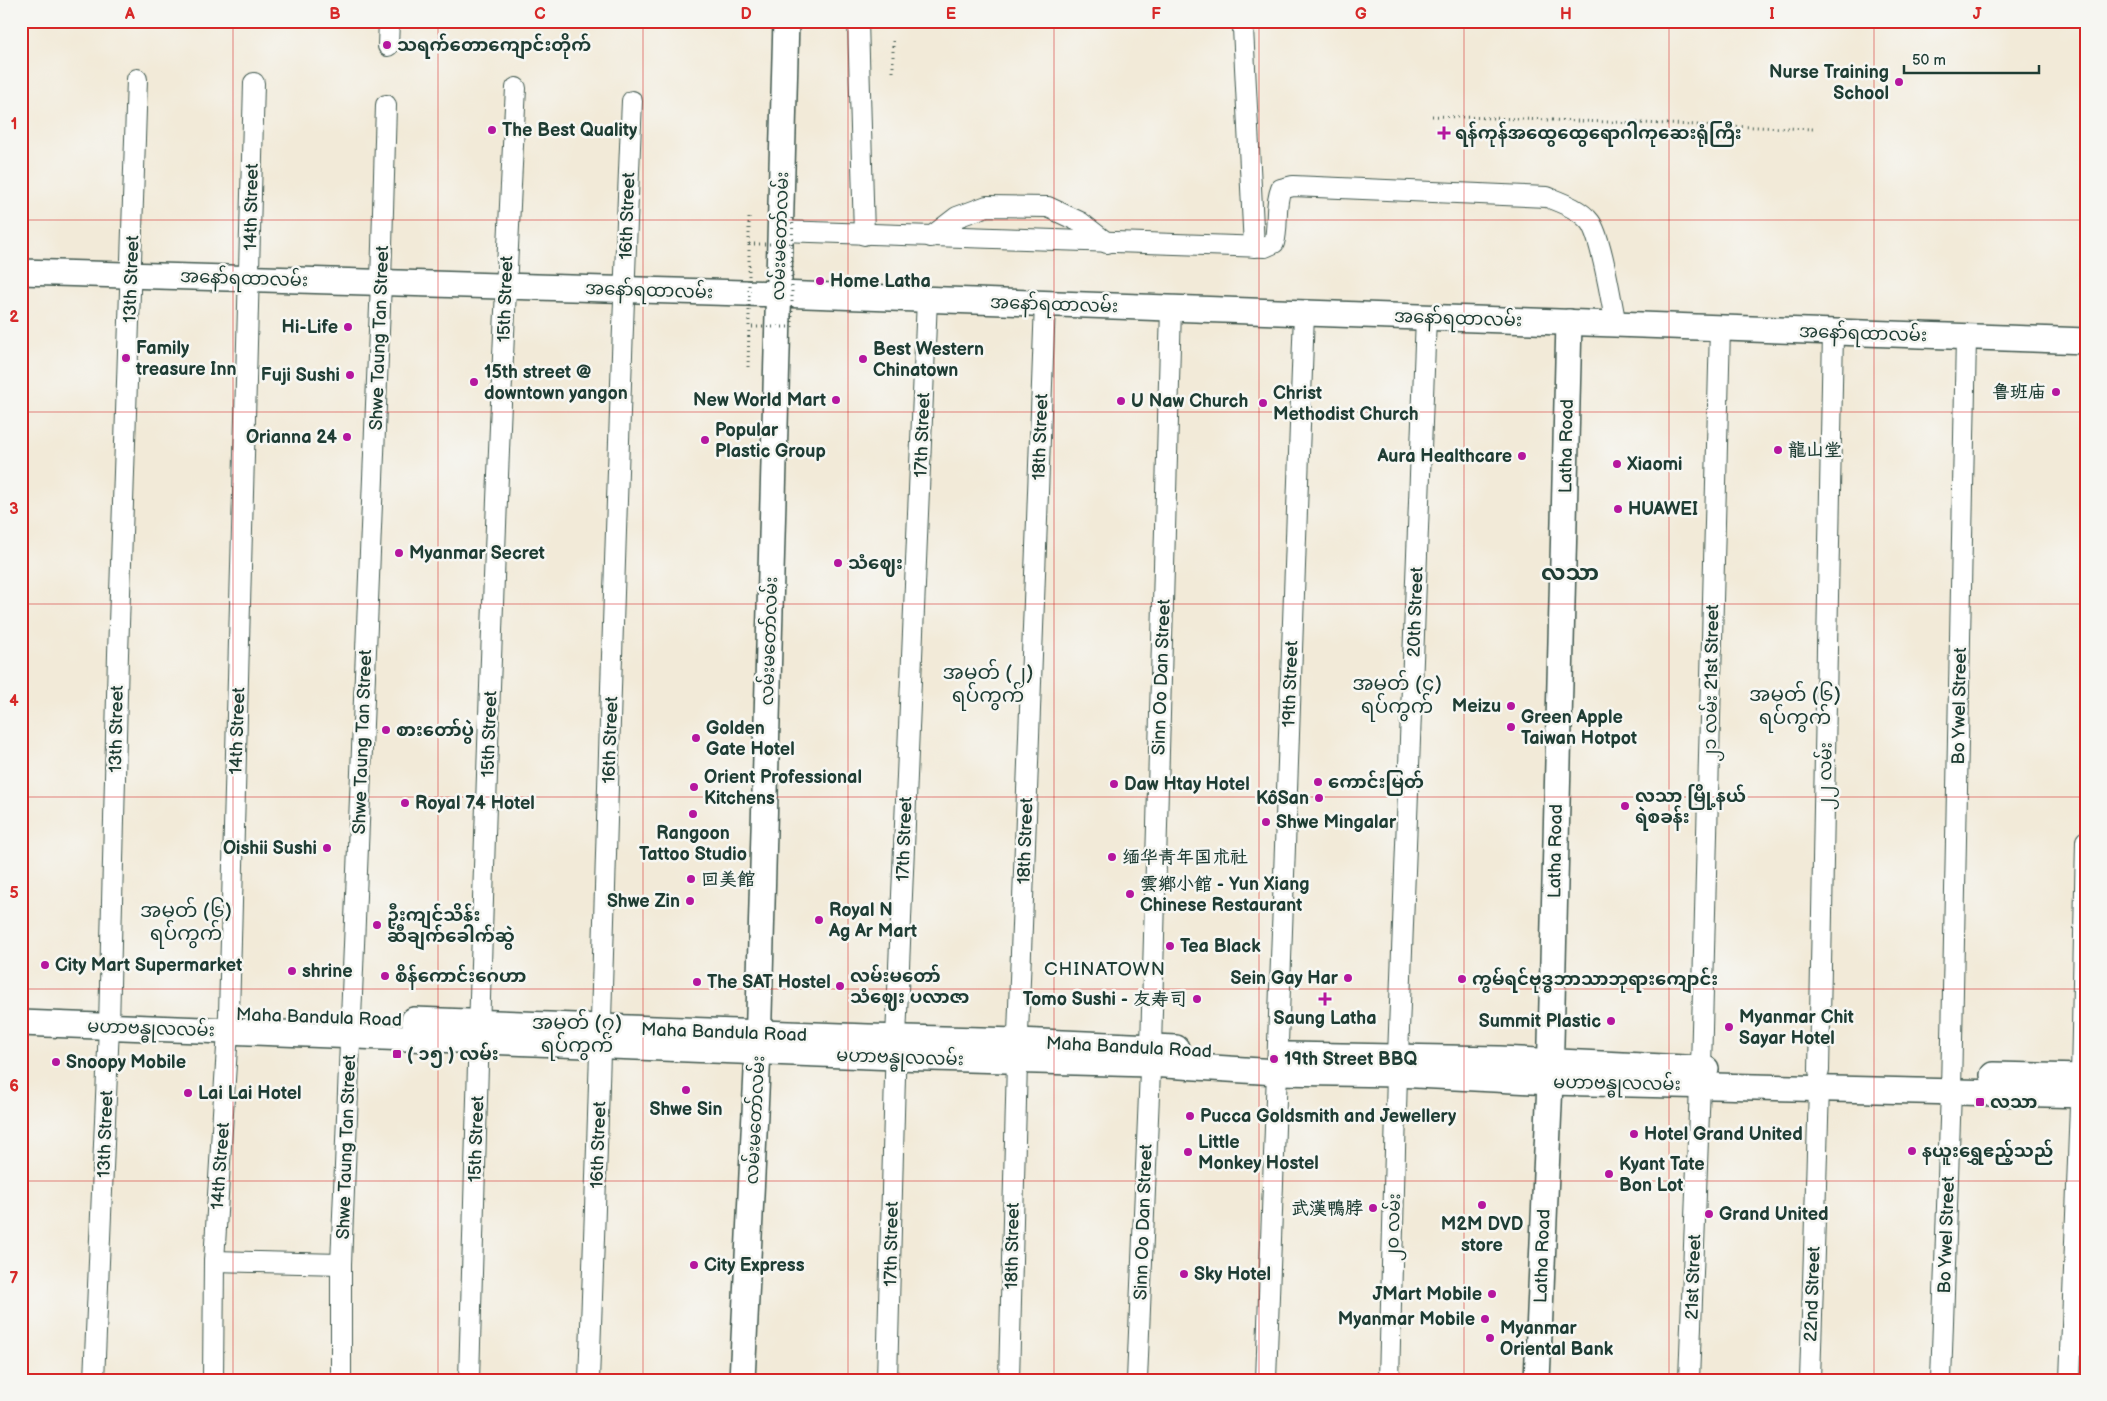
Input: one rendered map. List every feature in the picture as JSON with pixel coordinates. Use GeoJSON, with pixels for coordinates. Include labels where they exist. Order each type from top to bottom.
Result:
{"type":"FeatureCollection","features":[{"type":"Feature","properties":{"kind":"main road","name":"လမ်းမတော်လမ်း"},"geometry":{"type":"LineString","coordinates":[[742,1380],[758,1042],[778,294],[789,231],[786,21]]}},
{"type":"Feature","properties":{"kind":"main road","name":"အနော်ရထာလမ်း"},"geometry":{"type":"LineString","coordinates":[[21,272],[778,294],[2086,341]]}},
{"type":"Feature","properties":{"kind":"main road","name":"Latha Road"},"geometry":{"type":"LineString","coordinates":[[1537,1380],[1550,1071],[1569,322]]}},
{"type":"Feature","properties":{"kind":"main road"},"geometry":{"type":"LineString","coordinates":[[21,1006],[109,1018]]}},
{"type":"Feature","properties":{"kind":"main road","name":"မဟာဗန္ဓုလလမ်း"},"geometry":{"type":"LineString","coordinates":[[21,1023],[109,1018],[895,1048],[1150,1055]]}},
{"type":"Feature","properties":{"kind":"main road","name":"Maha Bandula Road"},"geometry":{"type":"LineString","coordinates":[[1150,1055],[1276,1064]]}},
{"type":"Feature","properties":{"kind":"main road","name":"မဟာဗန္ဓုလလမ်း"},"geometry":{"type":"LineString","coordinates":[[1276,1064],[1398,1065],[1700,1077],[2083,1086]]}},
{"type":"Feature","properties":{"kind":"street"},"geometry":{"type":"LineString","coordinates":[[388,46],[389,21]]}},
{"type":"Feature","properties":{"kind":"street"},"geometry":{"type":"LineString","coordinates":[[858,21],[864,234]]}},
{"type":"Feature","properties":{"kind":"street"},"geometry":{"type":"LineString","coordinates":[[1243,28],[1254,247]]}},
{"type":"Feature","properties":{"kind":"street","name":"13th Street"},"geometry":{"type":"LineString","coordinates":[[94,1380],[109,1018],[118,654],[137,78]]}},
{"type":"Feature","properties":{"kind":"street","name":"14th Street"},"geometry":{"type":"LineString","coordinates":[[213,1380],[214,1261],[229,1022],[254,83]]}},
{"type":"Feature","properties":{"kind":"street","name":"15th Street"},"geometry":{"type":"LineString","coordinates":[[469,1380],[479,1032],[506,286],[516,88]]}},
{"type":"Feature","properties":{"kind":"street","name":"16th Street"},"geometry":{"type":"LineString","coordinates":[[589,1380],[602,1036],[624,289],[632,101]]}},
{"type":"Feature","properties":{"kind":"street","name":"Shwe Taung Tan Street"},"geometry":{"type":"LineString","coordinates":[[341,1380],[341,1264],[382,282],[386,105]]}},
{"type":"Feature","properties":{"kind":"street"},"geometry":{"type":"LineString","coordinates":[[789,231],[1265,247],[1274,244],[1277,233],[1278,197],[1281,189],[1293,186],[1547,197],[1573,208],[1591,223],[1599,243],[1616,324]]}},
{"type":"Feature","properties":{"kind":"street"},"geometry":{"type":"LineString","coordinates":[[931,237],[957,218],[987,206],[1048,207],[1080,222],[1107,243]]}},
{"type":"Feature","properties":{"kind":"street","name":"17th Street"},"geometry":{"type":"LineString","coordinates":[[888,1380],[895,1048],[927,299]]}},
{"type":"Feature","properties":{"kind":"street","name":"18th Street"},"geometry":{"type":"LineString","coordinates":[[1009,1380],[1017,1051],[1045,303]]}},
{"type":"Feature","properties":{"kind":"street","name":"Sinn Oo Dan Street"},"geometry":{"type":"LineString","coordinates":[[1137,1380],[1150,1055],[1171,308]]}},
{"type":"Feature","properties":{"kind":"street","name":"19th Street"},"geometry":{"type":"LineString","coordinates":[[1266,1380],[1304,313]]}},
{"type":"Feature","properties":{"kind":"street","name":"20th Street"},"geometry":{"type":"LineString","coordinates":[[1398,1065],[1426,317]]}},
{"type":"Feature","properties":{"kind":"street","name":"၂၁ လမ်း 21st Street"},"geometry":{"type":"LineString","coordinates":[[1700,1077],[1720,328]]}},
{"type":"Feature","properties":{"kind":"street","name":"၂၂ လမ်း"},"geometry":{"type":"LineString","coordinates":[[1819,1079],[1833,332]]}},
{"type":"Feature","properties":{"kind":"street","name":"Bo Ywel Street"},"geometry":{"type":"LineString","coordinates":[[1941,1380],[1951,1083],[1966,337]]}},
{"type":"Feature","properties":{"kind":"street"},"geometry":{"type":"LineString","coordinates":[[2070,1380],[2083,1086],[2086,841]]}},
{"type":"Feature","properties":{"kind":"street","name":"၂၀ လမ်း"},"geometry":{"type":"LineString","coordinates":[[1389,1380],[1398,1065]]}},
{"type":"Feature","properties":{"kind":"street","name":"21st Street"},"geometry":{"type":"LineString","coordinates":[[1689,1380],[1700,1077]]}},
{"type":"Feature","properties":{"kind":"street","name":"22nd Street"},"geometry":{"type":"LineString","coordinates":[[1810,1380],[1819,1079]]}},
{"type":"Feature","properties":{"kind":"street"},"geometry":{"type":"LineString","coordinates":[[214,1261],[341,1264]]}},
{"type":"Feature","properties":{"kind":"path"},"geometry":{"type":"LineString","coordinates":[[893,38],[893,72]]}},
{"type":"Feature","properties":{"kind":"path"},"geometry":{"type":"LineString","coordinates":[[1432,116],[1815,129]]}},
{"type":"Feature","properties":{"kind":"path"},"geometry":{"type":"LineString","coordinates":[[748,367],[750,215]]}},
{"type":"Feature","properties":{"kind":"path"},"geometry":{"type":"LineString","coordinates":[[749,244],[789,231],[792,327],[749,327]]}},
{"type":"Feature","properties":{"kind":"place","name":"သရက်တောကျောင်းတိုက်"},"geometry":{"type":"Point","coordinates":[387,45]}},
{"type":"Feature","properties":{"kind":"place","name":"Nurse Training School"},"geometry":{"type":"Point","coordinates":[1899,82]}},
{"type":"Feature","properties":{"kind":"place","name":"The Best Quality"},"geometry":{"type":"Point","coordinates":[492,130]}},
{"type":"Feature","properties":{"kind":"place","name":"ရန်ကုန်အထွေထွေရောဂါကုဆေးရုံကြီး"},"geometry":{"type":"Point","coordinates":[1444,133]}},
{"type":"Feature","properties":{"kind":"place","name":"Home Latha"},"geometry":{"type":"Point","coordinates":[820,281]}},
{"type":"Feature","properties":{"kind":"place","name":"Hi-Life"},"geometry":{"type":"Point","coordinates":[348,327]}},
{"type":"Feature","properties":{"kind":"place","name":"Family treasure Inn"},"geometry":{"type":"Point","coordinates":[126,358]}},
{"type":"Feature","properties":{"kind":"place","name":"Best Western Chinatown"},"geometry":{"type":"Point","coordinates":[863,359]}},
{"type":"Feature","properties":{"kind":"place","name":"Fuji Sushi"},"geometry":{"type":"Point","coordinates":[350,375]}},
{"type":"Feature","properties":{"kind":"place","name":"15th street @ downtown yangon"},"geometry":{"type":"Point","coordinates":[474,382]}},
{"type":"Feature","properties":{"kind":"place","name":"鲁班庙"},"geometry":{"type":"Point","coordinates":[2056,392]}},
{"type":"Feature","properties":{"kind":"place","name":"New World Mart"},"geometry":{"type":"Point","coordinates":[836,400]}},
{"type":"Feature","properties":{"kind":"place","name":"U Naw Church"},"geometry":{"type":"Point","coordinates":[1121,401]}},
{"type":"Feature","properties":{"kind":"place","name":"Christ Methodist Church"},"geometry":{"type":"Point","coordinates":[1263,403]}},
{"type":"Feature","properties":{"kind":"place","name":"Orianna 24"},"geometry":{"type":"Point","coordinates":[347,437]}},
{"type":"Feature","properties":{"kind":"place","name":"Popular Plastic Group"},"geometry":{"type":"Point","coordinates":[705,440]}},
{"type":"Feature","properties":{"kind":"place","name":"龍山堂"},"geometry":{"type":"Point","coordinates":[1778,450]}},
{"type":"Feature","properties":{"kind":"place","name":"Aura Healthcare"},"geometry":{"type":"Point","coordinates":[1522,456]}},
{"type":"Feature","properties":{"kind":"place","name":"Xiaomi"},"geometry":{"type":"Point","coordinates":[1617,464]}},
{"type":"Feature","properties":{"kind":"place","name":"HUAWEI"},"geometry":{"type":"Point","coordinates":[1618,509]}},
{"type":"Feature","properties":{"kind":"place","name":"Myanmar Secret"},"geometry":{"type":"Point","coordinates":[399,553]}},
{"type":"Feature","properties":{"kind":"place","name":"သံဈေး"},"geometry":{"type":"Point","coordinates":[838,563]}},
{"type":"Feature","properties":{"kind":"place","name":"Meizu"},"geometry":{"type":"Point","coordinates":[1511,706]}},
{"type":"Feature","properties":{"kind":"place","name":"Green Apple Taiwan Hotpot"},"geometry":{"type":"Point","coordinates":[1511,727]}},
{"type":"Feature","properties":{"kind":"place","name":"စားတော်ပွဲ"},"geometry":{"type":"Point","coordinates":[386,730]}},
{"type":"Feature","properties":{"kind":"place","name":"Golden Gate Hotel"},"geometry":{"type":"Point","coordinates":[696,738]}},
{"type":"Feature","properties":{"kind":"place","name":"ကောင်းမြတ်"},"geometry":{"type":"Point","coordinates":[1318,782]}},
{"type":"Feature","properties":{"kind":"place","name":"Daw Htay Hotel"},"geometry":{"type":"Point","coordinates":[1114,784]}},
{"type":"Feature","properties":{"kind":"place","name":"Orient Professional Kitchens"},"geometry":{"type":"Point","coordinates":[694,787]}},
{"type":"Feature","properties":{"kind":"place","name":"KôSan"},"geometry":{"type":"Point","coordinates":[1319,798]}},
{"type":"Feature","properties":{"kind":"place","name":"Royal 74 Hotel"},"geometry":{"type":"Point","coordinates":[405,803]}},
{"type":"Feature","properties":{"kind":"place","name":"လသာ မြို့နယ် ရဲစခန်း"},"geometry":{"type":"Point","coordinates":[1625,806]}},
{"type":"Feature","properties":{"kind":"place","name":"Rangoon Tattoo Studio"},"geometry":{"type":"Point","coordinates":[693,814]}},
{"type":"Feature","properties":{"kind":"place","name":"Shwe Mingalar"},"geometry":{"type":"Point","coordinates":[1266,822]}},
{"type":"Feature","properties":{"kind":"place","name":"Oishii Sushi"},"geometry":{"type":"Point","coordinates":[327,848]}},
{"type":"Feature","properties":{"kind":"place","name":"缅华青年国术社"},"geometry":{"type":"Point","coordinates":[1112,857]}},
{"type":"Feature","properties":{"kind":"place","name":"回美館"},"geometry":{"type":"Point","coordinates":[691,879]}},
{"type":"Feature","properties":{"kind":"place","name":"雲鄉小館 - Yun Xiang Chinese Restaurant"},"geometry":{"type":"Point","coordinates":[1130,894]}},
{"type":"Feature","properties":{"kind":"place","name":"Shwe Zin"},"geometry":{"type":"Point","coordinates":[690,901]}},
{"type":"Feature","properties":{"kind":"place","name":"Royal N Ag Ar Mart"},"geometry":{"type":"Point","coordinates":[819,920]}},
{"type":"Feature","properties":{"kind":"place","name":"ဦးကျင်သိန်း ဆီချက်ခေါက်ဆွဲ"},"geometry":{"type":"Point","coordinates":[377,925]}},
{"type":"Feature","properties":{"kind":"place","name":"Tea Black"},"geometry":{"type":"Point","coordinates":[1170,946]}},
{"type":"Feature","properties":{"kind":"place","name":"City Mart Supermarket"},"geometry":{"type":"Point","coordinates":[45,965]}},
{"type":"Feature","properties":{"kind":"place","name":"shrine"},"geometry":{"type":"Point","coordinates":[292,971]}},
{"type":"Feature","properties":{"kind":"place","name":"စိန်ကောင်းဂေဟာ"},"geometry":{"type":"Point","coordinates":[385,976]}},
{"type":"Feature","properties":{"kind":"place","name":"Sein Gay Har"},"geometry":{"type":"Point","coordinates":[1348,978]}},
{"type":"Feature","properties":{"kind":"place","name":"ကွမ်ရင်ဗုဒ္ဓဘာသာဘုရားကျောင်း"},"geometry":{"type":"Point","coordinates":[1462,979]}},
{"type":"Feature","properties":{"kind":"place","name":"The SAT Hostel"},"geometry":{"type":"Point","coordinates":[697,982]}},
{"type":"Feature","properties":{"kind":"place","name":"လမ်းမတော် သံဈေး ပလာဇာ"},"geometry":{"type":"Point","coordinates":[840,986]}},
{"type":"Feature","properties":{"kind":"place","name":"Tomo Sushi - 友寿司"},"geometry":{"type":"Point","coordinates":[1197,999]}},
{"type":"Feature","properties":{"kind":"place","name":"Saung Latha"},"geometry":{"type":"Point","coordinates":[1325,999]}},
{"type":"Feature","properties":{"kind":"place","name":"Summit Plastic"},"geometry":{"type":"Point","coordinates":[1611,1021]}},
{"type":"Feature","properties":{"kind":"place","name":"Myanmar Chit Sayar Hotel"},"geometry":{"type":"Point","coordinates":[1729,1027]}},
{"type":"Feature","properties":{"kind":"place","name":"( ၁၅ ) လမ်း"},"geometry":{"type":"Point","coordinates":[397,1054]}},
{"type":"Feature","properties":{"kind":"place","name":"19th Street BBQ"},"geometry":{"type":"Point","coordinates":[1274,1059]}},
{"type":"Feature","properties":{"kind":"place","name":"Snoopy Mobile"},"geometry":{"type":"Point","coordinates":[56,1062]}},
{"type":"Feature","properties":{"kind":"place","name":"Shwe Sin"},"geometry":{"type":"Point","coordinates":[686,1090]}},
{"type":"Feature","properties":{"kind":"place","name":"Lai Lai Hotel"},"geometry":{"type":"Point","coordinates":[188,1093]}},
{"type":"Feature","properties":{"kind":"place","name":"လသာ"},"geometry":{"type":"Point","coordinates":[1980,1102]}},
{"type":"Feature","properties":{"kind":"place","name":"Pucca Goldsmith and Jewellery"},"geometry":{"type":"Point","coordinates":[1190,1116]}},
{"type":"Feature","properties":{"kind":"place","name":"Hotel Grand United"},"geometry":{"type":"Point","coordinates":[1634,1134]}},
{"type":"Feature","properties":{"kind":"place","name":"နယူးရွှေဧည့်သည်"},"geometry":{"type":"Point","coordinates":[1912,1151]}},
{"type":"Feature","properties":{"kind":"place","name":"Little Monkey Hostel"},"geometry":{"type":"Point","coordinates":[1188,1152]}},
{"type":"Feature","properties":{"kind":"place","name":"Kyant Tate Bon Lot"},"geometry":{"type":"Point","coordinates":[1609,1174]}},
{"type":"Feature","properties":{"kind":"place","name":"M2M DVD store"},"geometry":{"type":"Point","coordinates":[1482,1205]}},
{"type":"Feature","properties":{"kind":"place","name":"武漢鴨脖"},"geometry":{"type":"Point","coordinates":[1373,1208]}},
{"type":"Feature","properties":{"kind":"place","name":"Grand United"},"geometry":{"type":"Point","coordinates":[1709,1214]}},
{"type":"Feature","properties":{"kind":"place","name":"City Express"},"geometry":{"type":"Point","coordinates":[694,1265]}},
{"type":"Feature","properties":{"kind":"place","name":"Sky Hotel"},"geometry":{"type":"Point","coordinates":[1184,1274]}},
{"type":"Feature","properties":{"kind":"place","name":"JMart Mobile"},"geometry":{"type":"Point","coordinates":[1492,1294]}},
{"type":"Feature","properties":{"kind":"place","name":"Myanmar Mobile"},"geometry":{"type":"Point","coordinates":[1485,1319]}},
{"type":"Feature","properties":{"kind":"place","name":"Myanmar Oriental Bank"},"geometry":{"type":"Point","coordinates":[1490,1338]}},
{"type":"Feature","properties":{"kind":"district","name":"လသာ"},"geometry":{"type":"Point","coordinates":[1570,572]}},
{"type":"Feature","properties":{"kind":"district","name":"အမှတ် (၂) ရပ်ကွက်"},"geometry":{"type":"Point","coordinates":[988,684]}},
{"type":"Feature","properties":{"kind":"district","name":"အမှတ် (၄) ရပ်ကွက်"},"geometry":{"type":"Point","coordinates":[1397,694]}},
{"type":"Feature","properties":{"kind":"district","name":"အမှတ် (၆) ရပ်ကွက်"},"geometry":{"type":"Point","coordinates":[1795,706]}},
{"type":"Feature","properties":{"kind":"district","name":"အမှတ် (၆) ရပ်ကွက်"},"geometry":{"type":"Point","coordinates":[186,922]}},
{"type":"Feature","properties":{"kind":"district","name":"CHINATOWN"},"geometry":{"type":"Point","coordinates":[1105,968]}},
{"type":"Feature","properties":{"kind":"district","name":"အမှတ် (၇) ရပ်ကွက်"},"geometry":{"type":"Point","coordinates":[577,1034]}}]}
